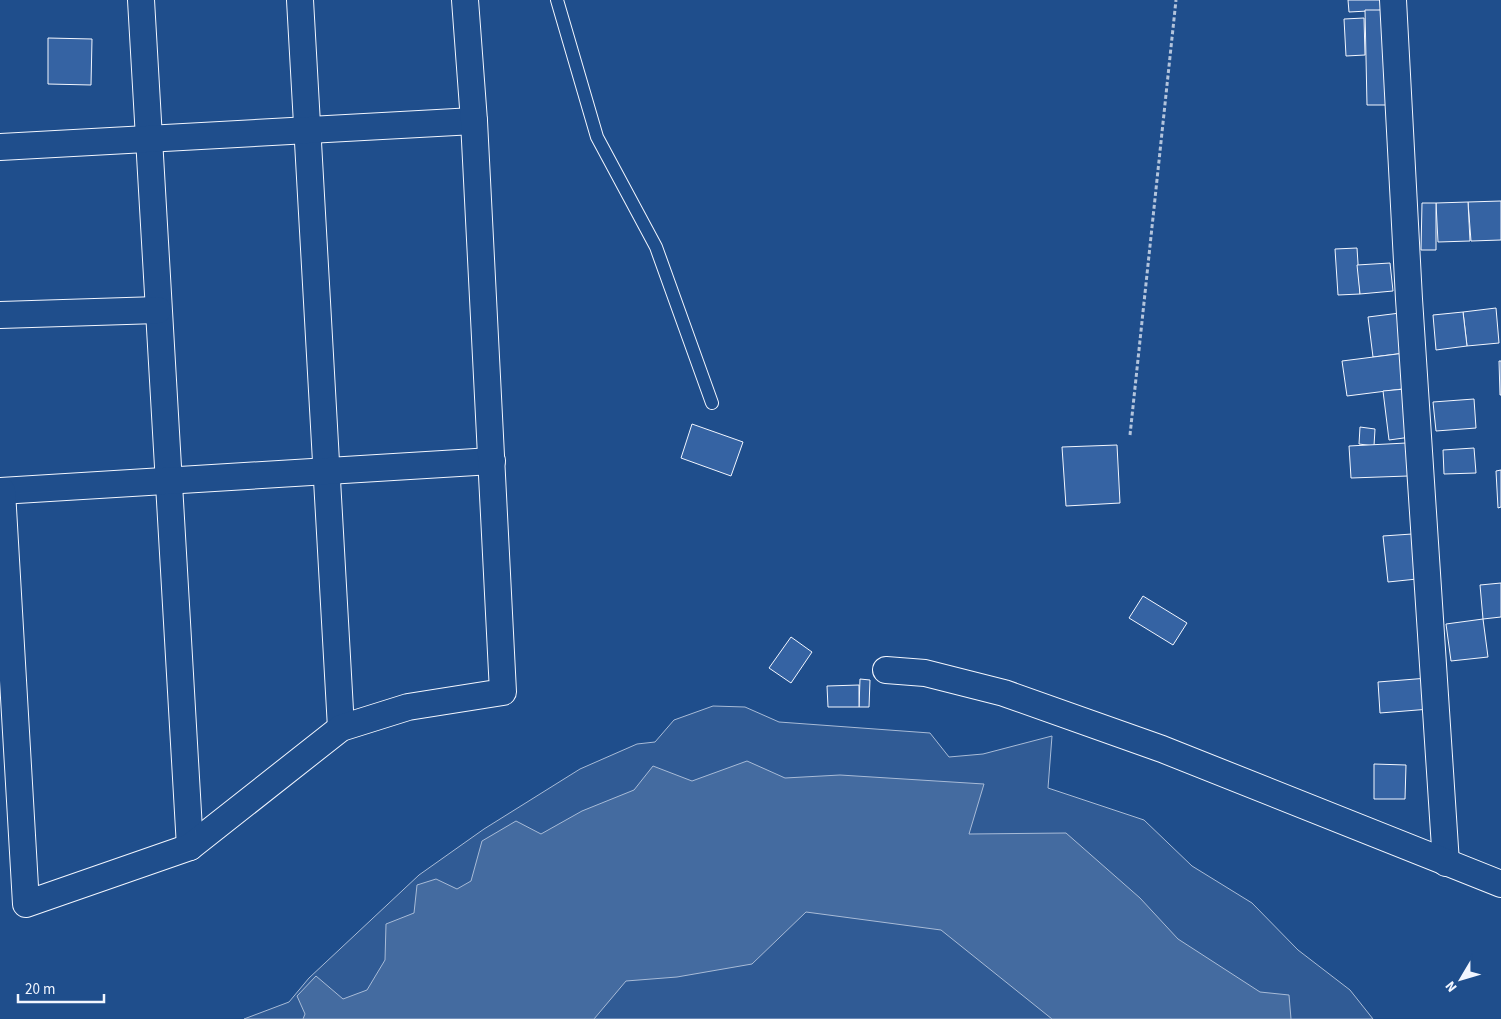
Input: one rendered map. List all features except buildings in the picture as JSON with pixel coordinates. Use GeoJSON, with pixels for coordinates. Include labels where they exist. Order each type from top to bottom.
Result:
{"type":"FeatureCollection","features":[{"type":"Feature","properties":{"kind":"street"},"geometry":{"type":"LineString","coordinates":[[141,0],[190,847]]}},
{"type":"Feature","properties":{"kind":"street"},"geometry":{"type":"LineString","coordinates":[[300,0],[341,728]]}},
{"type":"Feature","properties":{"kind":"street"},"geometry":{"type":"LineString","coordinates":[[465,0],[474,121],[492,461],[503,692],[408,707],[341,728],[190,847],[26,904],[1,491],[492,461]]}},
{"type":"Feature","properties":{"kind":"street"},"geometry":{"type":"LineString","coordinates":[[1393,0],[1409,299],[1446,863]]}},
{"type":"Feature","properties":{"kind":"street"},"geometry":{"type":"LineString","coordinates":[[0,147],[474,121]]}},
{"type":"Feature","properties":{"kind":"street"},"geometry":{"type":"LineString","coordinates":[[0,315],[158,310]]}},
{"type":"Feature","properties":{"kind":"street"},"geometry":{"type":"LineString","coordinates":[[886,670],[925,673],[1004,693],[1162,749],[1501,884]]}},
{"type":"Feature","properties":{"kind":"lane"},"geometry":{"type":"LineString","coordinates":[[557,0],[597,137],[656,247],[712,402]]}},
{"type":"Feature","properties":{"kind":"path"},"geometry":{"type":"LineString","coordinates":[[1130,435],[1176,0]]}},
{"type":"Feature","properties":{"kind":"shaded area"},"geometry":{"type":"Polygon","coordinates":[[[713,706],[745,707],[779,722],[930,733],[949,757],[983,754],[1052,736],[1048,788],[1144,820],[1192,866],[1252,903],[1298,950],[1350,990],[1373,1019],[244,1019],[289,1002],[309,978],[419,875],[484,829],[580,769],[637,744],[655,742],[674,720],[713,706]]]}},
{"type":"Feature","properties":{"kind":"shaded area"},"geometry":{"type":"Polygon","coordinates":[[[747,761],[785,778],[840,775],[984,784],[969,834],[1066,833],[1140,898],[1178,939],[1260,992],[1289,995],[1291,1019],[1052,1019],[941,930],[806,912],[752,964],[677,977],[626,981],[594,1019],[303,1019],[305,1014],[297,996],[316,976],[343,999],[367,990],[385,960],[386,924],[414,913],[417,885],[436,879],[457,889],[471,881],[482,841],[516,821],[541,834],[582,811],[634,790],[653,766],[692,781],[747,761]]]}}]}
